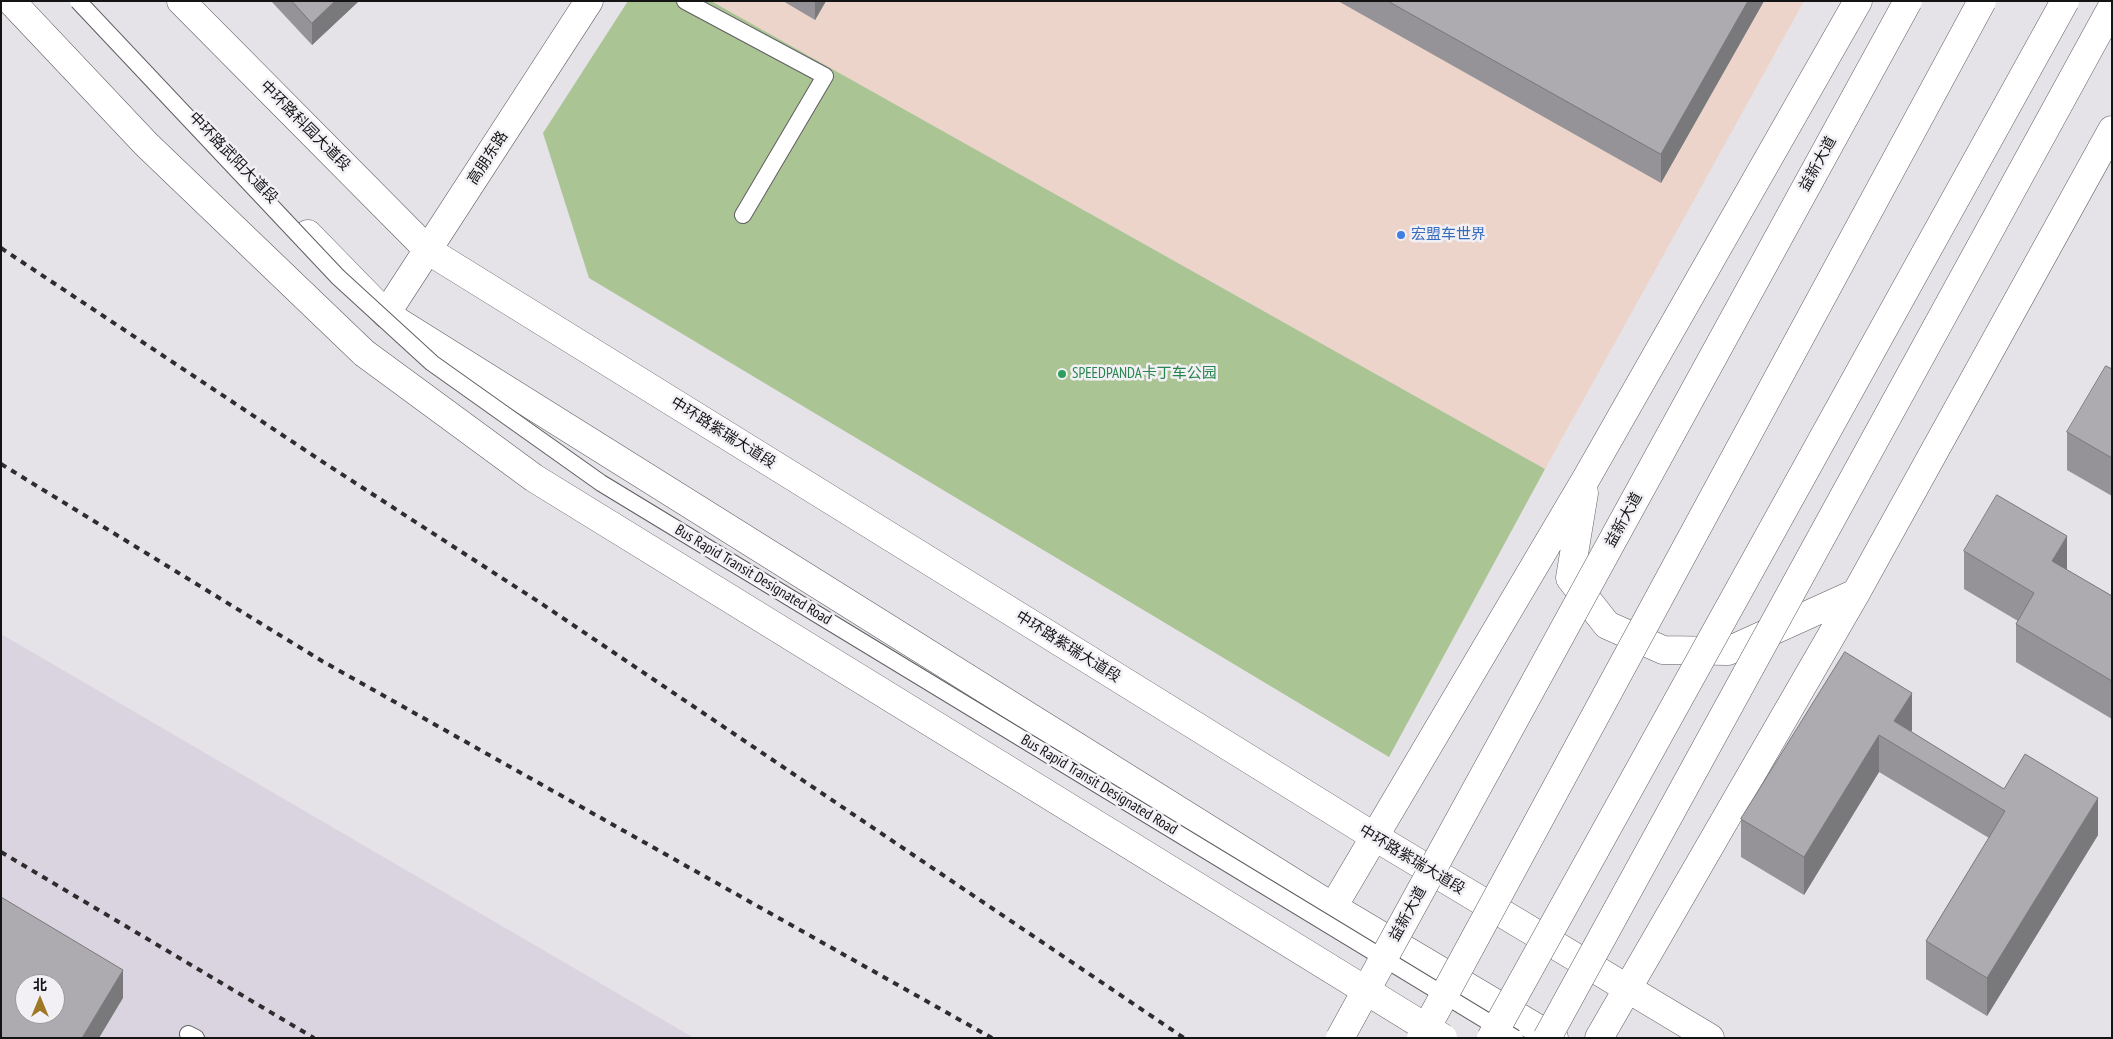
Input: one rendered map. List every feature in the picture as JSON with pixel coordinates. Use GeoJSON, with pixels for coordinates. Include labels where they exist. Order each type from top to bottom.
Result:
{"type":"FeatureCollection","features":[{"type":"Feature","properties":{"kind":"main road"},"geometry":{"type":"LineString","coordinates":[[11,1],[146,144],[364,352],[534,478],[1443,1038]]}},
{"type":"Feature","properties":{"kind":"main road","name":"中环路武阳大道段"},"geometry":{"type":"LineString","coordinates":[[78,1],[386,314]]}},
{"type":"Feature","properties":{"kind":"main road","name":"中环路科园大道段"},"geometry":{"type":"LineString","coordinates":[[181,1],[429,251]]}},
{"type":"Feature","properties":{"kind":"main road","name":"高朋东路"},"geometry":{"type":"LineString","coordinates":[[386,314],[429,251],[589,1]]}},
{"type":"Feature","properties":{"kind":"main road"},"geometry":{"type":"LineString","coordinates":[[1333,907],[1587,477],[1858,1]]}},
{"type":"Feature","properties":{"kind":"main road","name":"益新大道"},"geometry":{"type":"LineString","coordinates":[[1340,1038],[1908,1]]}},
{"type":"Feature","properties":{"kind":"main road"},"geometry":{"type":"LineString","coordinates":[[1421,1038],[1982,1]]}},
{"type":"Feature","properties":{"kind":"main road"},"geometry":{"type":"LineString","coordinates":[[1491,1038],[2065,1]]}},
{"type":"Feature","properties":{"kind":"main road"},"geometry":{"type":"LineString","coordinates":[[1548,1038],[2112,7]]}},
{"type":"Feature","properties":{"kind":"main road"},"geometry":{"type":"LineString","coordinates":[[1600,1038],[1856,593],[2112,130]]}},
{"type":"Feature","properties":{"kind":"main road","name":"中环路紫瑞大道段"},"geometry":{"type":"LineString","coordinates":[[429,251],[1375,837],[1627,990],[1710,1038]]}},
{"type":"Feature","properties":{"kind":"main road"},"geometry":{"type":"LineString","coordinates":[[386,314],[1333,907],[1554,1038]]}},
{"type":"Feature","properties":{"kind":"main road"},"geometry":{"type":"LineString","coordinates":[[1587,477],[1570,578],[1607,625],[1663,650],[1728,651],[1856,593]]}},
{"type":"Feature","properties":{"kind":"lane","name":"Bus Rapid Transit Designated Road"},"geometry":{"type":"LineString","coordinates":[[78,1],[338,277],[432,363],[601,483],[1515,1038]]}},
{"type":"Feature","properties":{"kind":"lane"},"geometry":{"type":"LineString","coordinates":[[685,1],[825,76],[744,215]]}},
{"type":"Feature","properties":{"kind":"shaded area","name":"宏盟车世界"},"geometry":{"type":"Polygon","coordinates":[[[711,1],[1804,1],[1545,469],[711,1]]]}},
{"type":"Feature","properties":{"kind":"shaded area"},"geometry":{"type":"Polygon","coordinates":[[[1,634],[694,1038],[1,1038],[1,634]]]}},
{"type":"Feature","properties":{"kind":"green space","name":"SPEEDPANDA卡丁车公园"},"geometry":{"type":"Polygon","coordinates":[[[628,1],[711,1],[1545,469],[1389,757],[589,278],[543,133],[628,1]]]}},
{"type":"Feature","properties":{"kind":"building"},"geometry":{"type":"Polygon","coordinates":[[[292,1],[335,1],[312,23],[292,1]]]}},
{"type":"Feature","properties":{"kind":"building"},"geometry":{"type":"Polygon","coordinates":[[[1388,1],[1748,1],[1661,154],[1388,1]]]}},
{"type":"Feature","properties":{"kind":"building"},"geometry":{"type":"Polygon","coordinates":[[[2106,366],[2112,369],[2112,458],[2067,432],[2106,366]]]}},
{"type":"Feature","properties":{"kind":"building"},"geometry":{"type":"Polygon","coordinates":[[[1997,495],[2067,536],[2052,561],[2112,596],[2112,681],[2016,624],[2034,593],[1964,551],[1997,495]]]}},
{"type":"Feature","properties":{"kind":"building"},"geometry":{"type":"Polygon","coordinates":[[[1845,652],[1912,693],[1894,721],[2004,789],[2025,754],[2098,798],[1987,978],[1926,941],[2005,811],[1879,735],[1804,857],[1741,819],[1845,652]]]}},
{"type":"Feature","properties":{"kind":"building"},"geometry":{"type":"Polygon","coordinates":[[[1,897],[123,970],[82,1038],[1,1038],[1,897]]]}},
{"type":"Feature","properties":{"kind":"railway"},"geometry":{"type":"LineString","coordinates":[[1,248],[326,464],[542,604],[1184,1038]]}},
{"type":"Feature","properties":{"kind":"railway"},"geometry":{"type":"LineString","coordinates":[[1,464],[322,661],[992,1038]]}},
{"type":"Feature","properties":{"kind":"railway"},"geometry":{"type":"LineString","coordinates":[[1,852],[314,1038]]}},
{"type":"Feature","properties":{"kind":"place","name":"宏盟车世界"},"geometry":{"type":"Point","coordinates":[1401,235]}},
{"type":"Feature","properties":{"kind":"place","name":"SPEEDPANDA卡丁车公园"},"geometry":{"type":"Point","coordinates":[1062,374]}}]}
